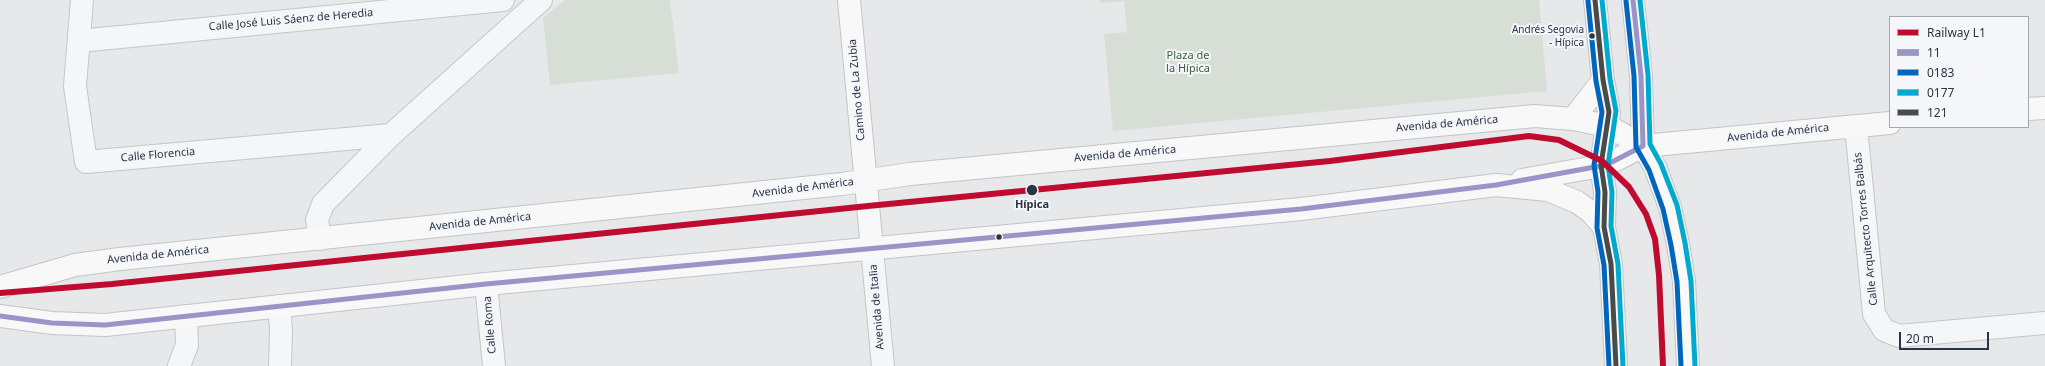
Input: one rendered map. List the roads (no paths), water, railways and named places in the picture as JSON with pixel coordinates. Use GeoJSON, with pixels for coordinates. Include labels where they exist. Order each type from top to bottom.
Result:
{"type":"FeatureCollection","features":[{"type":"Feature","properties":{"kind":"main road","name":"Camino de La Zubia"},"geometry":{"type":"LineString","coordinates":[[849,0],[872,248]]}},
{"type":"Feature","properties":{"kind":"main road"},"geometry":{"type":"LineString","coordinates":[[1595,0],[1603,80],[1609,112],[1601,165],[1605,192],[1604,227],[1611,264],[1616,366]]}},
{"type":"Feature","properties":{"kind":"main road"},"geometry":{"type":"LineString","coordinates":[[1634,0],[1641,76],[1643,146],[1655,167],[1670,207],[1678,244],[1684,281],[1688,366]]}},
{"type":"Feature","properties":{"kind":"main road"},"geometry":{"type":"LineString","coordinates":[[1573,119],[1603,80]]}},
{"type":"Feature","properties":{"kind":"main road"},"geometry":{"type":"LineString","coordinates":[[2029,109],[2045,108]]}},
{"type":"Feature","properties":{"kind":"main road","name":"Avenida de América"},"geometry":{"type":"LineString","coordinates":[[0,287],[75,265],[120,259],[842,184],[866,180],[1535,116],[1573,119],[1608,126],[1643,146]]}},
{"type":"Feature","properties":{"kind":"main road","name":"Avenida de América"},"geometry":{"type":"LineString","coordinates":[[1496,185],[1601,165],[1643,146],[1889,123]]}},
{"type":"Feature","properties":{"kind":"main road"},"geometry":{"type":"LineString","coordinates":[[0,316],[52,323],[105,324],[486,284],[1301,209],[1496,185],[1548,190],[1577,202],[1592,213],[1604,227]]}},
{"type":"Feature","properties":{"kind":"street","name":"Calle Florencia"},"geometry":{"type":"LineString","coordinates":[[82,0],[75,86],[86,162],[392,135]]}},
{"type":"Feature","properties":{"kind":"street","name":"Calle José Luis Sáenz de Heredia"},"geometry":{"type":"LineString","coordinates":[[79,41],[503,0]]}},
{"type":"Feature","properties":{"kind":"street"},"geometry":{"type":"LineString","coordinates":[[320,239],[317,220],[323,204],[392,135],[534,0]]}},
{"type":"Feature","properties":{"kind":"street","name":"Calle Arquitecto Torres Balbás"},"geometry":{"type":"LineString","coordinates":[[1856,126],[1874,314],[1884,330],[1899,336],[2045,323]]}},
{"type":"Feature","properties":{"kind":"street","name":"Avenida de Italia"},"geometry":{"type":"LineString","coordinates":[[872,248],[883,366]]}},
{"type":"Feature","properties":{"kind":"street","name":"Calle Roma"},"geometry":{"type":"LineString","coordinates":[[486,284],[494,366]]}},
{"type":"Feature","properties":{"kind":"street"},"geometry":{"type":"LineString","coordinates":[[278,306],[281,328],[280,366]]}},
{"type":"Feature","properties":{"kind":"street"},"geometry":{"type":"LineString","coordinates":[[178,366],[187,345],[186,316]]}},
{"type":"Feature","properties":{"kind":"rail line","name":"L1"},"geometry":{"type":"LineString","coordinates":[[0,293],[112,284],[868,206],[1330,161],[1529,136],[1559,140],[1602,161],[1629,187],[1646,214],[1655,239],[1659,275],[1663,366]]}},
{"type":"Feature","properties":{"kind":"place","name":"Andrés Segovia - Hípica"},"geometry":{"type":"Point","coordinates":[1592,36]}},
{"type":"Feature","properties":{"kind":"place","name":"Hípica"},"geometry":{"type":"Point","coordinates":[1032,190]}},
{"type":"Feature","properties":{"kind":"park label","name":"Plaza de la Hípica"},"geometry":{"type":"Point","coordinates":[1188,62]}}]}
